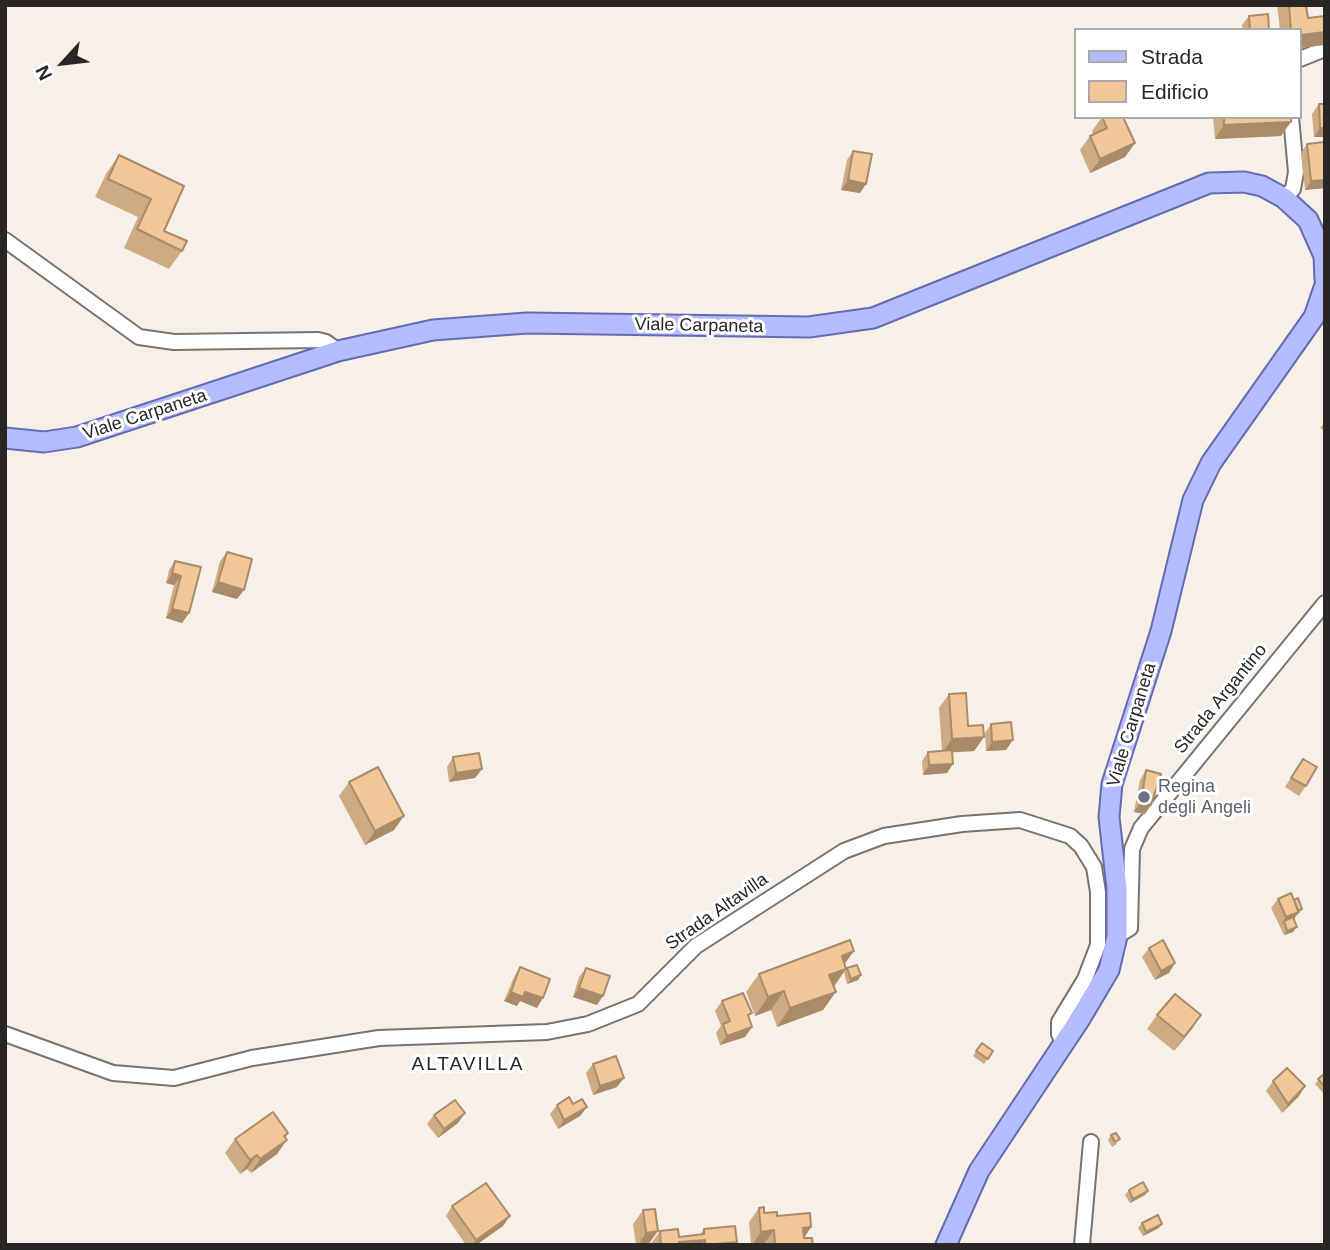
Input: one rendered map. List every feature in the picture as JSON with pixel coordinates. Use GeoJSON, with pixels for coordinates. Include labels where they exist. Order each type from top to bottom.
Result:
{"type":"FeatureCollection","features":[{"type":"Feature","properties":{"kind":"main road","name":"Viale Carpaneta"},"geometry":{"type":"LineString","coordinates":[[5,438],[44,442],[78,437],[338,351],[433,330],[527,323],[809,327],[873,318],[1209,183],[1244,182],[1262,186],[1284,198],[1308,220],[1324,256],[1325,283],[1314,317],[1211,463],[1194,500],[1161,631],[1112,784],[1109,817],[1117,888],[1117,936],[1109,970],[1064,1044],[979,1171],[947,1245]]}},
{"type":"Feature","properties":{"kind":"street"},"geometry":{"type":"LineString","coordinates":[[1302,58],[1325,49]]}},
{"type":"Feature","properties":{"kind":"street"},"geometry":{"type":"LineString","coordinates":[[1284,198],[1293,189],[1296,172],[1291,119]]}},
{"type":"Feature","properties":{"kind":"street"},"geometry":{"type":"LineString","coordinates":[[5,240],[139,337],[174,342],[318,340],[326,341],[338,351]]}},
{"type":"Feature","properties":{"kind":"street","name":"Strada Argantino"},"geometry":{"type":"LineString","coordinates":[[1117,936],[1130,928],[1132,849],[1141,828],[1325,603]]}},
{"type":"Feature","properties":{"kind":"street","name":"Strada Altavilla"},"geometry":{"type":"LineString","coordinates":[[5,1034],[113,1073],[174,1078],[252,1058],[379,1038],[547,1032],[588,1024],[638,1004],[696,946],[844,851],[884,836],[962,824],[1020,820],[1070,836],[1081,846],[1094,867],[1098,892],[1098,945],[1086,979],[1059,1022],[1059,1034],[1064,1044]]}},
{"type":"Feature","properties":{"kind":"street"},"geometry":{"type":"LineString","coordinates":[[1082,1245],[1091,1142]]}},
{"type":"Feature","properties":{"kind":"building"},"geometry":{"type":"Polygon","coordinates":[[[1289,5],[1306,5],[1308,18],[1325,16],[1325,32],[1302,35],[1302,28],[1291,28],[1289,5]]]}},
{"type":"Feature","properties":{"kind":"building"},"geometry":{"type":"Polygon","coordinates":[[[1268,14],[1269,28],[1250,28],[1249,16],[1268,14]]]}},
{"type":"Feature","properties":{"kind":"building"},"geometry":{"type":"Polygon","coordinates":[[[1319,104],[1325,104],[1325,128],[1320,128],[1319,104]]]}},
{"type":"Feature","properties":{"kind":"building"},"geometry":{"type":"Polygon","coordinates":[[[1103,119],[1124,119],[1135,143],[1100,159],[1090,136],[1107,128],[1103,119]]]}},
{"type":"Feature","properties":{"kind":"building"},"geometry":{"type":"Polygon","coordinates":[[[1224,119],[1291,119],[1291,122],[1224,125],[1224,119]]]}},
{"type":"Feature","properties":{"kind":"building"},"geometry":{"type":"Polygon","coordinates":[[[1324,142],[1325,180],[1311,181],[1307,144],[1324,142]]]}},
{"type":"Feature","properties":{"kind":"building"},"geometry":{"type":"Polygon","coordinates":[[[853,151],[872,154],[866,184],[848,180],[853,151]]]}},
{"type":"Feature","properties":{"kind":"building"},"geometry":{"type":"Polygon","coordinates":[[[119,155],[184,186],[164,231],[187,241],[182,251],[137,229],[151,199],[108,179],[119,155]]]}},
{"type":"Feature","properties":{"kind":"building"},"geometry":{"type":"Polygon","coordinates":[[[227,552],[252,559],[244,590],[218,582],[227,552]]]}},
{"type":"Feature","properties":{"kind":"building"},"geometry":{"type":"Polygon","coordinates":[[[175,561],[201,567],[189,613],[172,609],[181,576],[172,573],[175,561]]]}},
{"type":"Feature","properties":{"kind":"building"},"geometry":{"type":"Polygon","coordinates":[[[966,693],[968,726],[983,725],[984,737],[952,739],[949,694],[966,693]]]}},
{"type":"Feature","properties":{"kind":"building"},"geometry":{"type":"Polygon","coordinates":[[[1011,722],[1013,740],[992,742],[991,724],[1011,722]]]}},
{"type":"Feature","properties":{"kind":"building"},"geometry":{"type":"Polygon","coordinates":[[[952,750],[953,764],[929,765],[928,752],[952,750]]]}},
{"type":"Feature","properties":{"kind":"building"},"geometry":{"type":"Polygon","coordinates":[[[479,753],[482,769],[456,773],[453,757],[479,753]]]}},
{"type":"Feature","properties":{"kind":"building"},"geometry":{"type":"Polygon","coordinates":[[[1303,759],[1317,767],[1306,786],[1291,778],[1303,759]]]}},
{"type":"Feature","properties":{"kind":"building"},"geometry":{"type":"Polygon","coordinates":[[[378,767],[404,816],[375,831],[349,782],[378,767]]]}},
{"type":"Feature","properties":{"kind":"building"},"geometry":{"type":"Polygon","coordinates":[[[1146,770],[1161,774],[1151,805],[1141,802],[1146,770]]]}},
{"type":"Feature","properties":{"kind":"building"},"geometry":{"type":"Polygon","coordinates":[[[1291,893],[1299,912],[1286,917],[1278,899],[1291,893]]]}},
{"type":"Feature","properties":{"kind":"building"},"geometry":{"type":"Polygon","coordinates":[[[1298,898],[1302,909],[1298,911],[1294,900],[1298,898]]]}},
{"type":"Feature","properties":{"kind":"building"},"geometry":{"type":"Polygon","coordinates":[[[1293,917],[1297,927],[1287,931],[1284,921],[1293,917]]]}},
{"type":"Feature","properties":{"kind":"building"},"geometry":{"type":"Polygon","coordinates":[[[850,940],[854,951],[842,956],[846,969],[829,975],[836,992],[790,1008],[784,991],[768,997],[759,974],[850,940]]]}},
{"type":"Feature","properties":{"kind":"building"},"geometry":{"type":"Polygon","coordinates":[[[1163,940],[1175,963],[1161,971],[1149,948],[1163,940]]]}},
{"type":"Feature","properties":{"kind":"building"},"geometry":{"type":"Polygon","coordinates":[[[857,965],[861,975],[851,979],[847,968],[857,965]]]}},
{"type":"Feature","properties":{"kind":"building"},"geometry":{"type":"Polygon","coordinates":[[[520,967],[550,979],[543,998],[525,992],[523,997],[511,992],[520,967]]]}},
{"type":"Feature","properties":{"kind":"building"},"geometry":{"type":"Polygon","coordinates":[[[586,968],[610,976],[603,996],[579,988],[586,968]]]}},
{"type":"Feature","properties":{"kind":"building"},"geometry":{"type":"Polygon","coordinates":[[[743,993],[752,1013],[748,1015],[752,1027],[727,1036],[723,1024],[730,1021],[722,1001],[743,993]]]}},
{"type":"Feature","properties":{"kind":"building"},"geometry":{"type":"Polygon","coordinates":[[[1175,994],[1201,1015],[1184,1037],[1157,1015],[1175,994]]]}},
{"type":"Feature","properties":{"kind":"building"},"geometry":{"type":"Polygon","coordinates":[[[982,1043],[993,1051],[988,1059],[976,1051],[982,1043]]]}},
{"type":"Feature","properties":{"kind":"building"},"geometry":{"type":"Polygon","coordinates":[[[616,1056],[624,1078],[600,1086],[593,1064],[616,1056]]]}},
{"type":"Feature","properties":{"kind":"building"},"geometry":{"type":"Polygon","coordinates":[[[1287,1068],[1305,1086],[1288,1104],[1273,1081],[1287,1068]]]}},
{"type":"Feature","properties":{"kind":"building"},"geometry":{"type":"Polygon","coordinates":[[[1325,1073],[1325,1087],[1318,1079],[1325,1073]]]}},
{"type":"Feature","properties":{"kind":"building"},"geometry":{"type":"Polygon","coordinates":[[[569,1097],[573,1104],[582,1099],[587,1107],[564,1120],[557,1105],[569,1097]]]}},
{"type":"Feature","properties":{"kind":"building"},"geometry":{"type":"Polygon","coordinates":[[[455,1100],[465,1113],[444,1129],[434,1115],[455,1100]]]}},
{"type":"Feature","properties":{"kind":"building"},"geometry":{"type":"Polygon","coordinates":[[[273,1112],[288,1133],[284,1136],[287,1140],[260,1159],[257,1155],[250,1160],[235,1139],[273,1112]]]}},
{"type":"Feature","properties":{"kind":"building"},"geometry":{"type":"Polygon","coordinates":[[[1116,1133],[1120,1139],[1115,1142],[1111,1135],[1116,1133]]]}},
{"type":"Feature","properties":{"kind":"building"},"geometry":{"type":"Polygon","coordinates":[[[1143,1182],[1148,1191],[1133,1199],[1129,1190],[1143,1182]]]}},
{"type":"Feature","properties":{"kind":"building"},"geometry":{"type":"Polygon","coordinates":[[[486,1183],[510,1216],[476,1240],[452,1206],[486,1183]]]}},
{"type":"Feature","properties":{"kind":"building"},"geometry":{"type":"Polygon","coordinates":[[[764,1207],[764,1213],[777,1212],[777,1216],[810,1213],[811,1227],[803,1228],[804,1238],[812,1238],[813,1245],[775,1245],[774,1230],[761,1232],[759,1208],[764,1207]]]}},
{"type":"Feature","properties":{"kind":"building"},"geometry":{"type":"Polygon","coordinates":[[[655,1209],[658,1231],[646,1233],[643,1210],[655,1209]]]}},
{"type":"Feature","properties":{"kind":"building"},"geometry":{"type":"Polygon","coordinates":[[[1158,1215],[1162,1224],[1146,1232],[1142,1223],[1158,1215]]]}},
{"type":"Feature","properties":{"kind":"building"},"geometry":{"type":"Polygon","coordinates":[[[735,1226],[737,1242],[705,1245],[705,1240],[661,1245],[660,1231],[678,1229],[679,1237],[704,1234],[704,1229],[735,1226]]]}},
{"type":"Feature","properties":{"kind":"place","name":"Regina degli Angeli"},"geometry":{"type":"Point","coordinates":[1144,797]}},
{"type":"Feature","properties":{"kind":"district","name":"ALTAVILLA"},"geometry":{"type":"Point","coordinates":[468,1065]}}]}
